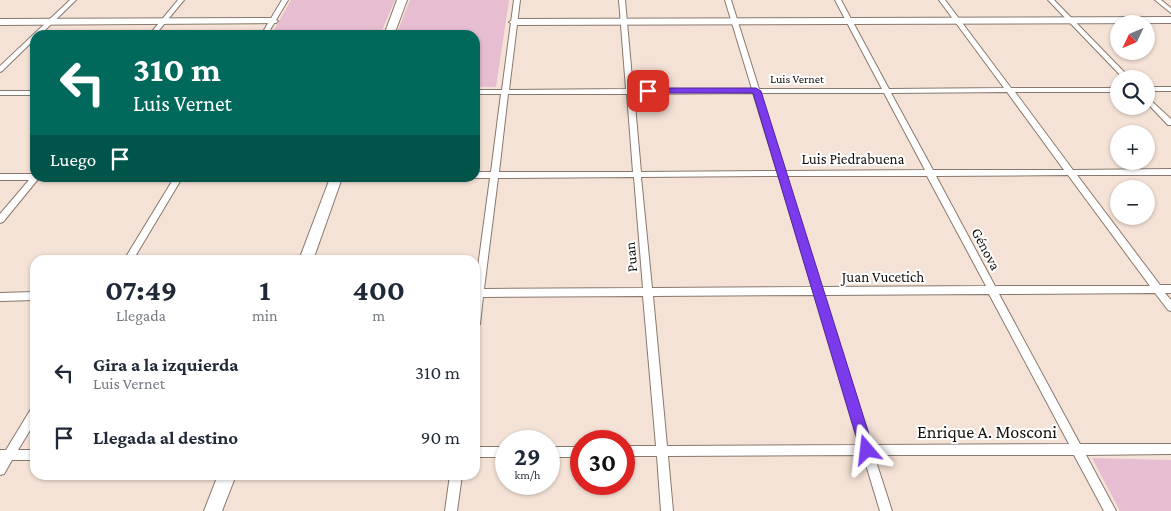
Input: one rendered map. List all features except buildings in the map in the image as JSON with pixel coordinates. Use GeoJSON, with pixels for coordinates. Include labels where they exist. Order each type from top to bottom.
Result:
{"type":"FeatureCollection","features":[{"type":"Feature","properties":{"kind":"street"},"geometry":{"type":"LineString","coordinates":[[42,30],[73,0]]}},
{"type":"Feature","properties":{"kind":"street"},"geometry":{"type":"LineString","coordinates":[[156,30],[180,0]]}},
{"type":"Feature","properties":{"kind":"street"},"geometry":{"type":"LineString","coordinates":[[267,30],[285,0]]}},
{"type":"Feature","properties":{"kind":"street"},"geometry":{"type":"LineString","coordinates":[[391,30],[402,0]]}},
{"type":"Feature","properties":{"kind":"street"},"geometry":{"type":"LineString","coordinates":[[480,272],[517,0]]}},
{"type":"Feature","properties":{"kind":"street","name":"Puan"},"geometry":{"type":"LineString","coordinates":[[622,0],[668,511]]}},
{"type":"Feature","properties":{"kind":"street"},"geometry":{"type":"LineString","coordinates":[[728,0],[886,511]]}},
{"type":"Feature","properties":{"kind":"street","name":"Génova"},"geometry":{"type":"LineString","coordinates":[[838,0],[1110,511]]}},
{"type":"Feature","properties":{"kind":"street"},"geometry":{"type":"LineString","coordinates":[[942,0],[1171,307]]}},
{"type":"Feature","properties":{"kind":"street"},"geometry":{"type":"LineString","coordinates":[[1051,0],[1119,70]]}},
{"type":"Feature","properties":{"kind":"street"},"geometry":{"type":"LineString","coordinates":[[1158,0],[1171,11]]}},
{"type":"Feature","properties":{"kind":"street"},"geometry":{"type":"LineString","coordinates":[[0,22],[273,20]]}},
{"type":"Feature","properties":{"kind":"street"},"geometry":{"type":"LineString","coordinates":[[514,22],[1171,20]]}},
{"type":"Feature","properties":{"kind":"street"},"geometry":{"type":"LineString","coordinates":[[0,70],[30,42]]}},
{"type":"Feature","properties":{"kind":"street","name":"Luis Vernet"},"geometry":{"type":"LineString","coordinates":[[480,92],[1110,90]]}},
{"type":"Feature","properties":{"kind":"street"},"geometry":{"type":"LineString","coordinates":[[1155,90],[1171,90]]}},
{"type":"Feature","properties":{"kind":"street"},"geometry":{"type":"LineString","coordinates":[[0,93],[30,93]]}},
{"type":"Feature","properties":{"kind":"street"},"geometry":{"type":"LineString","coordinates":[[1155,107],[1171,123]]}},
{"type":"Feature","properties":{"kind":"street","name":"Luis Piedrabuena"},"geometry":{"type":"LineString","coordinates":[[480,175],[1171,172]]}},
{"type":"Feature","properties":{"kind":"street"},"geometry":{"type":"LineString","coordinates":[[0,177],[30,177]]}},
{"type":"Feature","properties":{"kind":"street"},"geometry":{"type":"LineString","coordinates":[[0,220],[31,182]]}},
{"type":"Feature","properties":{"kind":"street"},"geometry":{"type":"LineString","coordinates":[[131,255],[176,182]]}},
{"type":"Feature","properties":{"kind":"street"},"geometry":{"type":"LineString","coordinates":[[308,255],[335,182]]}},
{"type":"Feature","properties":{"kind":"street","name":"Juan Vucetich"},"geometry":{"type":"LineString","coordinates":[[480,293],[818,290],[1171,290]]}},
{"type":"Feature","properties":{"kind":"street"},"geometry":{"type":"LineString","coordinates":[[0,296],[30,296]]}},
{"type":"Feature","properties":{"kind":"street"},"geometry":{"type":"LineString","coordinates":[[0,470],[5,455],[30,419]]}},
{"type":"Feature","properties":{"kind":"street","name":"Enrique A. Mosconi"},"geometry":{"type":"LineString","coordinates":[[635,451],[1171,448]]}},
{"type":"Feature","properties":{"kind":"street"},"geometry":{"type":"LineString","coordinates":[[480,452],[495,452]]}},
{"type":"Feature","properties":{"kind":"street"},"geometry":{"type":"LineString","coordinates":[[5,455],[30,455]]}},
{"type":"Feature","properties":{"kind":"street"},"geometry":{"type":"LineString","coordinates":[[213,511],[225,480]]}},
{"type":"Feature","properties":{"kind":"street"},"geometry":{"type":"LineString","coordinates":[[451,511],[455,480]]}},
{"type":"Feature","properties":{"kind":"shaded area"},"geometry":{"type":"Polygon","coordinates":[[[291,0],[395,0],[382,30],[274,30],[291,0]]]}},
{"type":"Feature","properties":{"kind":"shaded area"},"geometry":{"type":"Polygon","coordinates":[[[410,0],[509,0],[496,87],[480,87],[480,30],[398,30],[410,0]]]}},
{"type":"Feature","properties":{"kind":"shaded area"},"geometry":{"type":"Polygon","coordinates":[[[1092,458],[1171,460],[1171,511],[1120,511],[1092,458]]]}},
{"type":"Feature","properties":{"kind":"route"},"geometry":{"type":"LineString","coordinates":[[648,91],[756,91],[867,450]]}}]}
